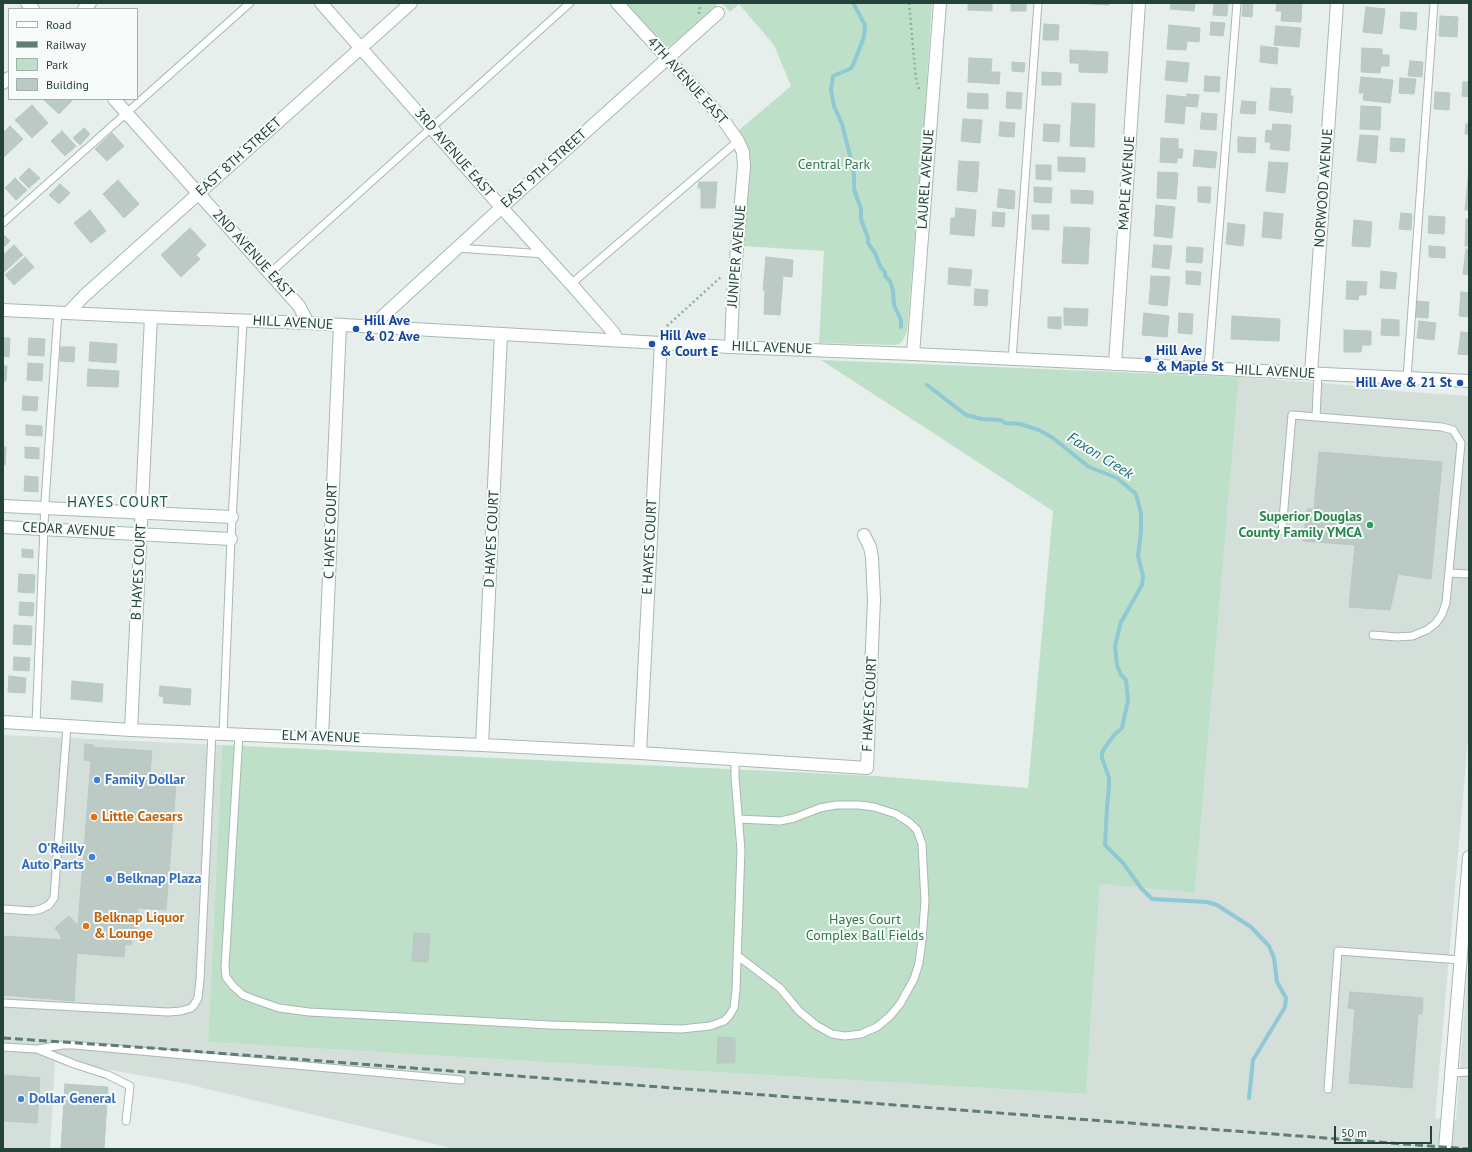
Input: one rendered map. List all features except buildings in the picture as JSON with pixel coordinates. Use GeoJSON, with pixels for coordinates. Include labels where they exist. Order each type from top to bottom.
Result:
{"type":"FeatureCollection","features":[{"type":"Feature","properties":{"kind":"street","name":"3RD AVENUE EAST"},"geometry":{"type":"LineString","coordinates":[[321,3],[571,284],[613,332],[617,340]]}},
{"type":"Feature","properties":{"kind":"street","name":"EAST 8TH STREET"},"geometry":{"type":"LineString","coordinates":[[63,313],[84,296],[411,3]]}},
{"type":"Feature","properties":{"kind":"street","name":"4TH AVENUE EAST"},"geometry":{"type":"LineString","coordinates":[[617,3],[722,118],[738,140],[743,152],[744,166]]}},
{"type":"Feature","properties":{"kind":"street","name":"LAUREL AVENUE"},"geometry":{"type":"LineString","coordinates":[[913,354],[940,3]]}},
{"type":"Feature","properties":{"kind":"street","name":"MAPLE AVENUE"},"geometry":{"type":"LineString","coordinates":[[1115,364],[1139,3]]}},
{"type":"Feature","properties":{"kind":"street","name":"NORWOOD AVENUE"},"geometry":{"type":"LineString","coordinates":[[1314,374],[1337,3]]}},
{"type":"Feature","properties":{"kind":"street","name":"EAST 9TH STREET"},"geometry":{"type":"LineString","coordinates":[[371,327],[718,13]]}},
{"type":"Feature","properties":{"kind":"street","name":"2ND AVENUE EAST"},"geometry":{"type":"LineString","coordinates":[[115,100],[299,306],[308,323]]}},
{"type":"Feature","properties":{"kind":"street","name":"JUNIPER AVENUE"},"geometry":{"type":"LineString","coordinates":[[731,347],[744,166]]}},
{"type":"Feature","properties":{"kind":"street","name":"HILL AVENUE"},"geometry":{"type":"LineString","coordinates":[[3,310],[308,323],[731,347],[913,354],[1469,381]]}},
{"type":"Feature","properties":{"kind":"street","name":"B HAYES COURT"},"geometry":{"type":"LineString","coordinates":[[131,730],[151,317]]}},
{"type":"Feature","properties":{"kind":"street","name":"C HAYES COURT"},"geometry":{"type":"LineString","coordinates":[[322,737],[340,325]]}},
{"type":"Feature","properties":{"kind":"street","name":"D HAYES COURT"},"geometry":{"type":"LineString","coordinates":[[482,745],[501,334]]}},
{"type":"Feature","properties":{"kind":"street","name":"E HAYES COURT"},"geometry":{"type":"LineString","coordinates":[[640,753],[661,342]]}},
{"type":"Feature","properties":{"kind":"street","name":"CEDAR AVENUE"},"geometry":{"type":"LineString","coordinates":[[3,506],[142,514],[232,517]]}},
{"type":"Feature","properties":{"kind":"street","name":"CEDAR AVENUE"},"geometry":{"type":"LineString","coordinates":[[3,527],[231,539]]}},
{"type":"Feature","properties":{"kind":"street","name":"F HAYES COURT"},"geometry":{"type":"LineString","coordinates":[[640,753],[867,768],[874,600],[872,557],[870,547],[864,535]]}},
{"type":"Feature","properties":{"kind":"street","name":"ELM AVENUE"},"geometry":{"type":"LineString","coordinates":[[3,722],[131,730],[322,737],[640,753]]}},
{"type":"Feature","properties":{"kind":"street"},"geometry":{"type":"LineString","coordinates":[[1445,1149],[1461,960],[1467,909],[1469,857]]}},
{"type":"Feature","properties":{"kind":"lane"},"geometry":{"type":"LineString","coordinates":[[3,223],[250,3]]}},
{"type":"Feature","properties":{"kind":"lane"},"geometry":{"type":"LineString","coordinates":[[270,273],[570,3]]}},
{"type":"Feature","properties":{"kind":"lane"},"geometry":{"type":"LineString","coordinates":[[1012,360],[1038,3]]}},
{"type":"Feature","properties":{"kind":"lane"},"geometry":{"type":"LineString","coordinates":[[1208,368],[1237,3]]}},
{"type":"Feature","properties":{"kind":"lane"},"geometry":{"type":"LineString","coordinates":[[1407,378],[1434,3]]}},
{"type":"Feature","properties":{"kind":"lane"},"geometry":{"type":"LineString","coordinates":[[571,284],[738,140]]}},
{"type":"Feature","properties":{"kind":"lane"},"geometry":{"type":"LineString","coordinates":[[457,248],[544,254]]}},
{"type":"Feature","properties":{"kind":"lane"},"geometry":{"type":"LineString","coordinates":[[36,724],[45,508],[63,313]]}},
{"type":"Feature","properties":{"kind":"lane"},"geometry":{"type":"LineString","coordinates":[[3,1003],[168,1012],[181,1011],[190,1008],[194,1005],[198,998],[231,539],[243,321]]}},
{"type":"Feature","properties":{"kind":"lane"},"geometry":{"type":"LineString","coordinates":[[1314,374],[1316,417]]}},
{"type":"Feature","properties":{"kind":"lane"},"geometry":{"type":"LineString","coordinates":[[1282,531],[1292,415],[1442,427],[1453,430],[1461,442],[1446,603],[1442,614],[1436,623],[1428,630],[1412,636],[1397,637],[1373,635]]}},
{"type":"Feature","properties":{"kind":"lane"},"geometry":{"type":"LineString","coordinates":[[1449,573],[1469,574]]}},
{"type":"Feature","properties":{"kind":"lane"},"geometry":{"type":"LineString","coordinates":[[3,909],[33,911],[49,905],[54,898],[66,726]]}},
{"type":"Feature","properties":{"kind":"lane"},"geometry":{"type":"LineString","coordinates":[[239,734],[225,967],[226,977],[233,986],[243,995],[253,1000],[279,1008],[310,1012],[550,1025],[681,1029],[710,1026],[724,1021],[729,1016],[734,1008],[736,990],[742,850],[740,818],[734,777],[735,760]]}},
{"type":"Feature","properties":{"kind":"lane"},"geometry":{"type":"LineString","coordinates":[[738,956],[780,988],[799,1011],[816,1025],[832,1034],[846,1036],[861,1034],[877,1027],[890,1016],[900,1004],[914,979],[919,963],[925,901],[922,844],[917,830],[910,823],[896,814],[874,807],[859,805],[836,805],[820,808],[794,818],[780,821],[740,818]]}},
{"type":"Feature","properties":{"kind":"lane"},"geometry":{"type":"LineString","coordinates":[[1328,1089],[1338,951],[1461,960]]}},
{"type":"Feature","properties":{"kind":"lane"},"geometry":{"type":"LineString","coordinates":[[3,1047],[36,1048],[58,1045],[74,1045],[461,1080]]}},
{"type":"Feature","properties":{"kind":"lane"},"geometry":{"type":"LineString","coordinates":[[36,1048],[74,1064],[108,1075],[130,1086],[126,1121]]}},
{"type":"Feature","properties":{"kind":"lane"},"geometry":{"type":"LineString","coordinates":[[1451,1073],[1469,1072]]}},
{"type":"Feature","properties":{"kind":"path"},"geometry":{"type":"LineString","coordinates":[[909,3],[916,79],[920,92],[932,96]]}},
{"type":"Feature","properties":{"kind":"path"},"geometry":{"type":"LineString","coordinates":[[666,326],[736,264]]}},
{"type":"Feature","properties":{"kind":"shaded area"},"geometry":{"type":"Polygon","coordinates":[[[1239,377],[1469,396],[1469,727],[1435,1118],[1456,1120],[1469,954],[1469,1149],[455,1149],[183,1083],[55,1060],[50,1149],[3,1149],[3,735],[222,745],[208,1042],[1086,1094],[1100,884],[1195,893],[1239,377]]]}},
{"type":"Feature","properties":{"kind":"green space"},"geometry":{"type":"Polygon","coordinates":[[[624,3],[719,3],[670,46],[665,47],[624,3]]]}},
{"type":"Feature","properties":{"kind":"green space","name":"Central Park"},"geometry":{"type":"Polygon","coordinates":[[[722,3],[932,3],[922,155],[907,331],[903,340],[899,344],[819,343],[824,251],[741,246],[748,149],[745,140],[738,131],[791,86],[774,45],[739,4],[730,12],[722,3]]]}},
{"type":"Feature","properties":{"kind":"green space","name":"Hayes Court Complex Ball Fields"},"geometry":{"type":"Polygon","coordinates":[[[821,360],[1239,377],[1195,893],[1100,884],[1086,1094],[208,1042],[222,745],[875,776],[1028,788],[1053,511],[821,360]]]}},
{"type":"Feature","properties":{"kind":"waterway","name":"Faxon Creek"},"geometry":{"type":"LineString","coordinates":[[853,3],[865,25],[864,37],[850,69],[833,76],[831,90],[834,106],[842,124],[850,155],[854,175],[854,189],[861,209],[861,219],[868,238],[868,243],[875,253],[881,268],[885,272],[885,276],[890,281],[893,291],[894,305],[901,320],[901,327]]}},
{"type":"Feature","properties":{"kind":"waterway","name":"Faxon Creek"},"geometry":{"type":"LineString","coordinates":[[927,385],[966,415],[982,419],[1001,420],[1005,423],[1020,424],[1039,430],[1053,438],[1089,467],[1117,478],[1136,494],[1141,513],[1141,532],[1138,556],[1143,576],[1142,585],[1121,622],[1115,646],[1117,665],[1121,675],[1126,680],[1128,700],[1122,728],[1114,735],[1102,753],[1102,758],[1109,778],[1105,845],[1123,863],[1141,888],[1152,899],[1207,902],[1217,905],[1251,927],[1269,946],[1274,958],[1277,982],[1286,998],[1285,1007],[1253,1060],[1249,1098]]}},
{"type":"Feature","properties":{"kind":"railway"},"geometry":{"type":"LineString","coordinates":[[3,1038],[151,1048],[1469,1149]]}},
{"type":"Feature","properties":{"kind":"place","name":"Hill Ave & 02 Ave"},"geometry":{"type":"Point","coordinates":[356,329]}},
{"type":"Feature","properties":{"kind":"place","name":"Hill Ave & Court E"},"geometry":{"type":"Point","coordinates":[652,344]}},
{"type":"Feature","properties":{"kind":"place","name":"Hill Ave & Maple St"},"geometry":{"type":"Point","coordinates":[1148,359]}},
{"type":"Feature","properties":{"kind":"place","name":"Hill Ave & 21 St"},"geometry":{"type":"Point","coordinates":[1460,383]}},
{"type":"Feature","properties":{"kind":"place","name":"Superior Douglas County Family YMCA"},"geometry":{"type":"Point","coordinates":[1370,525]}},
{"type":"Feature","properties":{"kind":"place","name":"Family Dollar"},"geometry":{"type":"Point","coordinates":[97,780]}},
{"type":"Feature","properties":{"kind":"place","name":"Little Caesars"},"geometry":{"type":"Point","coordinates":[94,817]}},
{"type":"Feature","properties":{"kind":"place","name":"O'Reilly Auto Parts"},"geometry":{"type":"Point","coordinates":[92,857]}},
{"type":"Feature","properties":{"kind":"place","name":"Belknap Plaza"},"geometry":{"type":"Point","coordinates":[109,879]}},
{"type":"Feature","properties":{"kind":"place","name":"Belknap Liquor & Lounge"},"geometry":{"type":"Point","coordinates":[86,926]}},
{"type":"Feature","properties":{"kind":"place","name":"Dollar General"},"geometry":{"type":"Point","coordinates":[21,1099]}},
{"type":"Feature","properties":{"kind":"district","name":"HAYES COURT"},"geometry":{"type":"Point","coordinates":[118,503]}}]}
